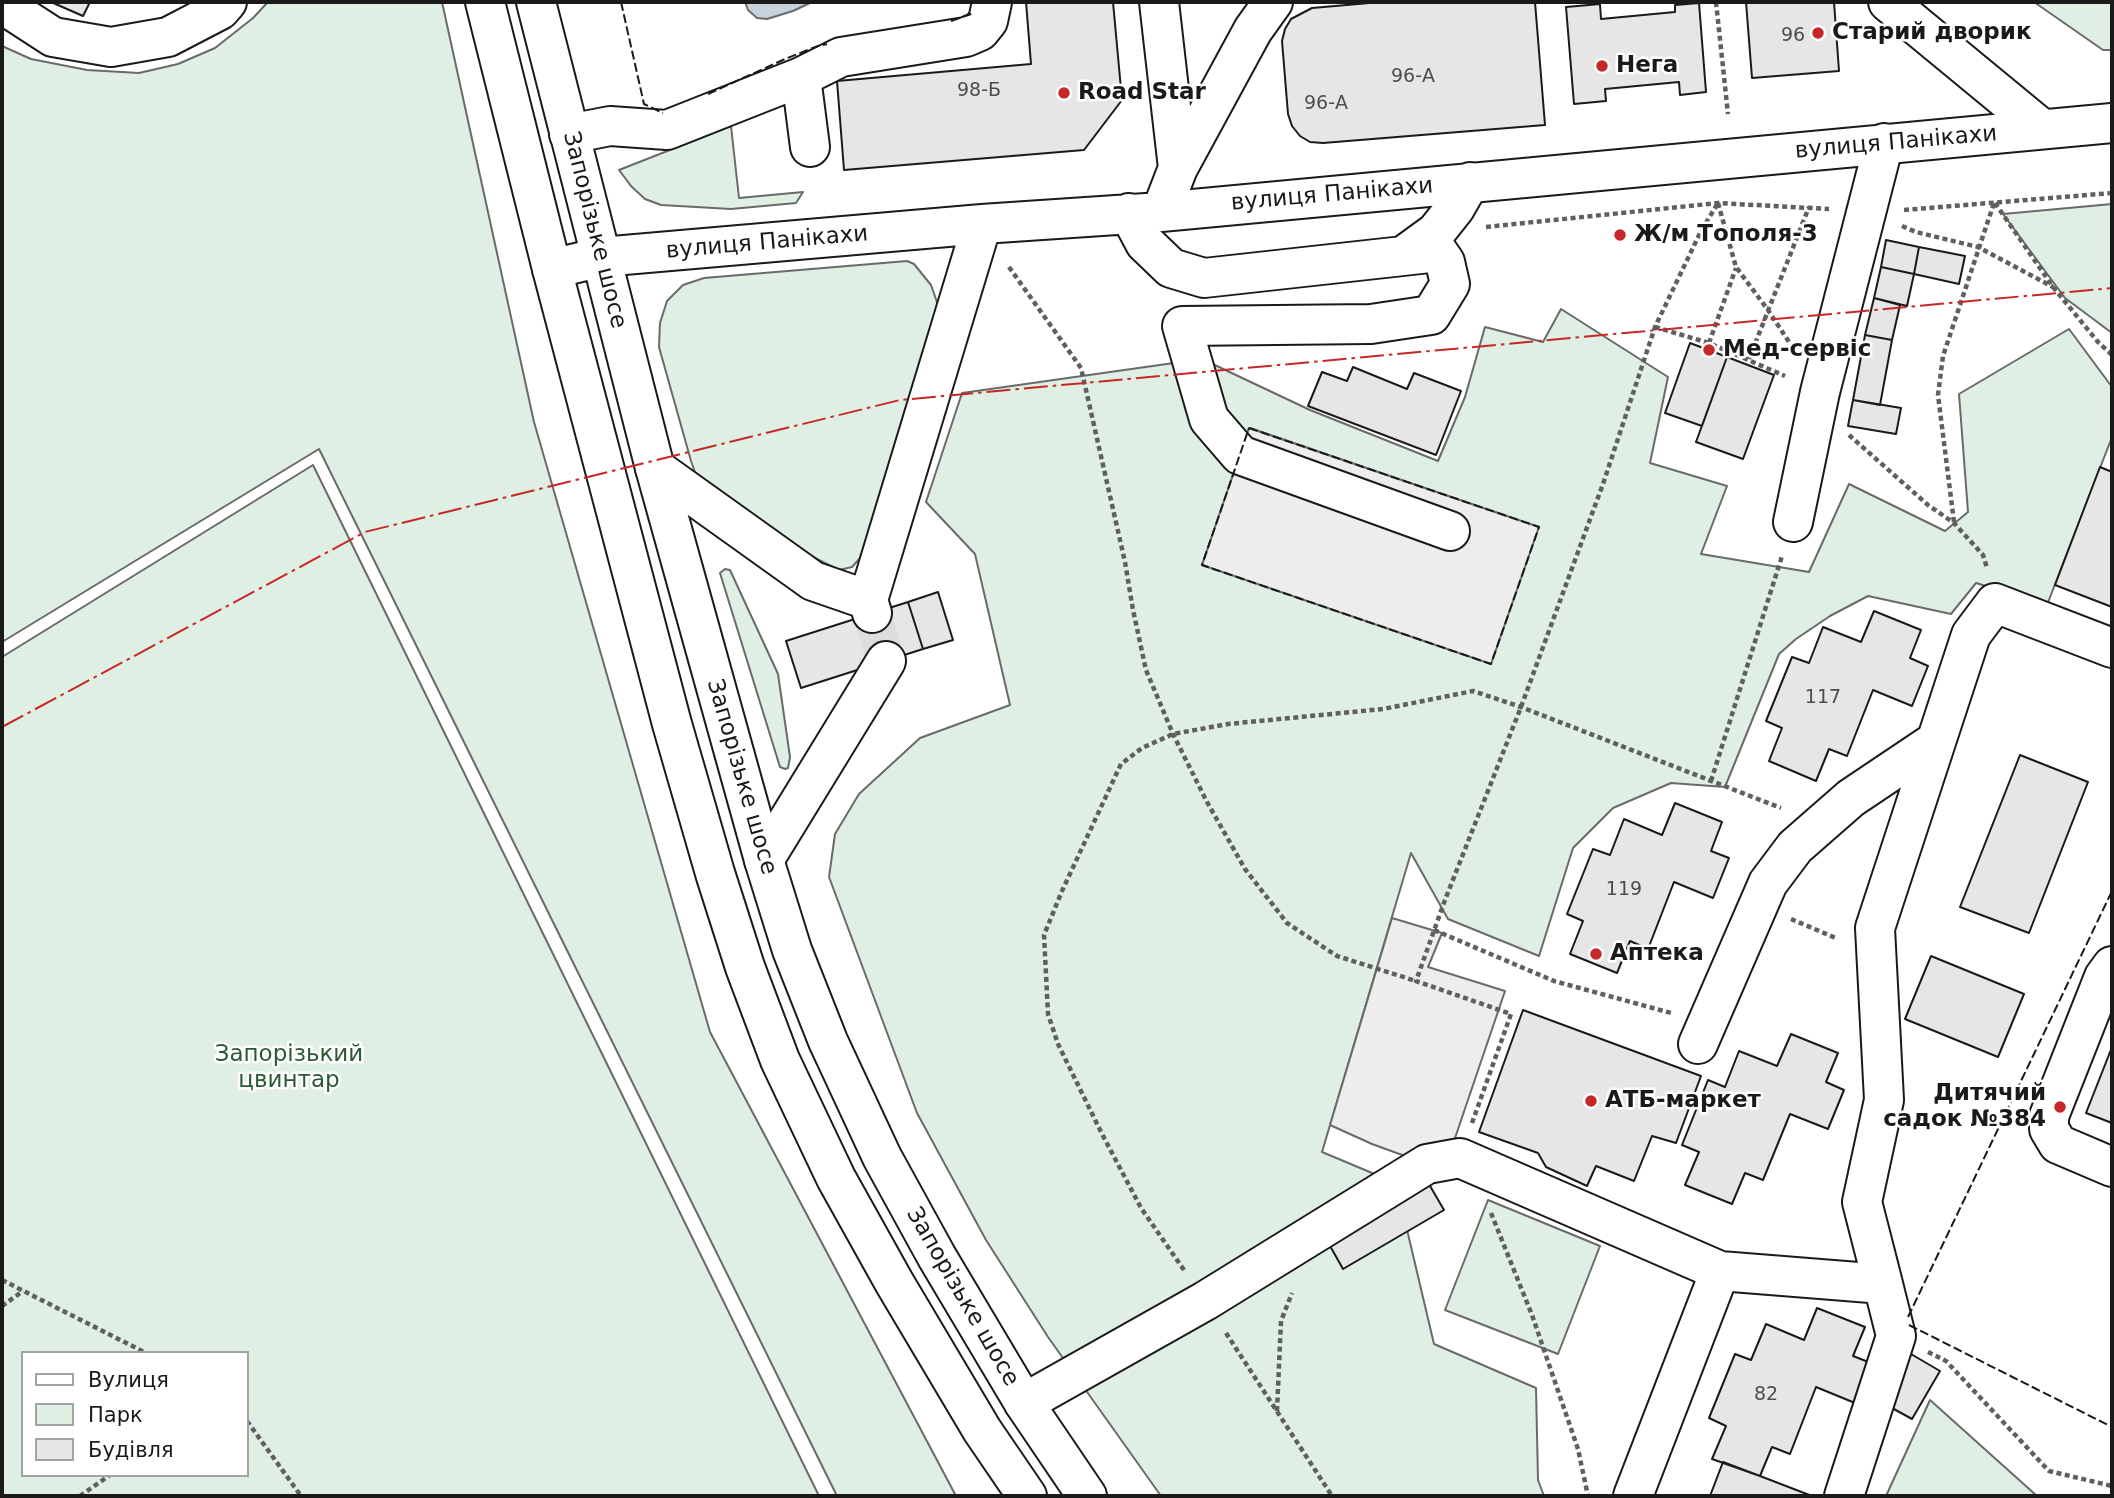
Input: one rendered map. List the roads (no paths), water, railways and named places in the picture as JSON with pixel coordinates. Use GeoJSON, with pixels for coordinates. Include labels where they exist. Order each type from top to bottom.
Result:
{"type":"FeatureCollection","features":[{"type":"Feature","properties":{"kind":"main road"},"geometry":{"type":"LineString","coordinates":[[2,4],[54,37],[111,47],[169,37],[220,10],[227,2]]}},
{"type":"Feature","properties":{"kind":"main road"},"geometry":{"type":"LineString","coordinates":[[485,2],[672,724],[745,967],[780,1060],[836,1178],[982,1430],[1027,1496]]}},
{"type":"Feature","properties":{"kind":"main road","name":"Запорізьке шосе"},"geometry":{"type":"LineString","coordinates":[[536,2],[655,468],[764,860],[792,950],[828,1041],[882,1157],[937,1257],[1024,1403],[1087,1496]]}},
{"type":"Feature","properties":{"kind":"main road"},"geometry":{"type":"LineString","coordinates":[[569,134],[610,126],[667,130],[802,78],[841,58],[966,37],[980,32],[988,21],[992,2]]}},
{"type":"Feature","properties":{"kind":"main road"},"geometry":{"type":"LineString","coordinates":[[1159,2],[1178,168]]}},
{"type":"Feature","properties":{"kind":"main road"},"geometry":{"type":"LineString","coordinates":[[1888,2],[2042,129]]}},
{"type":"Feature","properties":{"kind":"main road"},"geometry":{"type":"LineString","coordinates":[[1182,326],[1371,324],[1432,315],[1450,284],[1445,262],[1438,252],[1204,278],[1171,268],[1145,243],[1145,212],[1178,168],[1255,11]]}},
{"type":"Feature","properties":{"kind":"main road"},"geometry":{"type":"LineString","coordinates":[[802,78],[810,147]]}},
{"type":"Feature","properties":{"kind":"main road","name":"вулиця Панікахи"},"geometry":{"type":"LineString","coordinates":[[552,269],[601,257],[1145,212],[2112,123]]}},
{"type":"Feature","properties":{"kind":"main road"},"geometry":{"type":"LineString","coordinates":[[1793,522],[1820,392],[1884,143]]}},
{"type":"Feature","properties":{"kind":"main road"},"geometry":{"type":"LineString","coordinates":[[1404,256],[1436,232],[1455,208],[1470,182]]}},
{"type":"Feature","properties":{"kind":"main road"},"geometry":{"type":"LineString","coordinates":[[655,468],[813,581],[870,607],[982,224]]}},
{"type":"Feature","properties":{"kind":"main road"},"geometry":{"type":"LineString","coordinates":[[1171,268],[1175,299],[1209,419],[1240,455],[1450,531]]}},
{"type":"Feature","properties":{"kind":"main road"},"geometry":{"type":"LineString","coordinates":[[1844,1496],[1896,1336],[1862,1202],[1884,1100],[1875,928],[1971,635],[1995,603],[2112,648]]}},
{"type":"Feature","properties":{"kind":"main road"},"geometry":{"type":"LineString","coordinates":[[764,860],[886,661]]}},
{"type":"Feature","properties":{"kind":"main road"},"geometry":{"type":"LineString","coordinates":[[1688,1029],[1768,883],[1796,847],[1851,798],[1936,741]]}},
{"type":"Feature","properties":{"kind":"main road"},"geometry":{"type":"LineString","coordinates":[[2112,966],[2104,977],[2049,1116],[2049,1129],[2058,1144],[2112,1167]]}},
{"type":"Feature","properties":{"kind":"main road"},"geometry":{"type":"LineString","coordinates":[[982,1430],[1024,1403],[1205,1301],[1427,1164],[1460,1158],[1720,1271],[1883,1284]]}},
{"type":"Feature","properties":{"kind":"main road"},"geometry":{"type":"LineString","coordinates":[[1633,1496],[1720,1271]]}},
{"type":"Feature","properties":{"kind":"tunnel"},"geometry":{"type":"LineString","coordinates":[[872,613],[886,661]]}},
{"type":"Feature","properties":{"kind":"place","name":"Старий дворик"},"geometry":{"type":"Point","coordinates":[1818,33]}},
{"type":"Feature","properties":{"kind":"place","name":"Нега"},"geometry":{"type":"Point","coordinates":[1602,66]}},
{"type":"Feature","properties":{"kind":"place","name":"Road Star"},"geometry":{"type":"Point","coordinates":[1064,93]}},
{"type":"Feature","properties":{"kind":"place","name":"Ж/м Тополя-3"},"geometry":{"type":"Point","coordinates":[1620,235]}},
{"type":"Feature","properties":{"kind":"place","name":"Мед-сервіс"},"geometry":{"type":"Point","coordinates":[1709,350]}},
{"type":"Feature","properties":{"kind":"place","name":"Аптека"},"geometry":{"type":"Point","coordinates":[1596,954]}},
{"type":"Feature","properties":{"kind":"place","name":"АТБ-маркет"},"geometry":{"type":"Point","coordinates":[1591,1101]}},
{"type":"Feature","properties":{"kind":"place","name":"Дитячий садок №384"},"geometry":{"type":"Point","coordinates":[2060,1107]}},
{"type":"Feature","properties":{"kind":"park label","name":"Запорізький цвинтар"},"geometry":{"type":"Point","coordinates":[289,1068]}}]}
